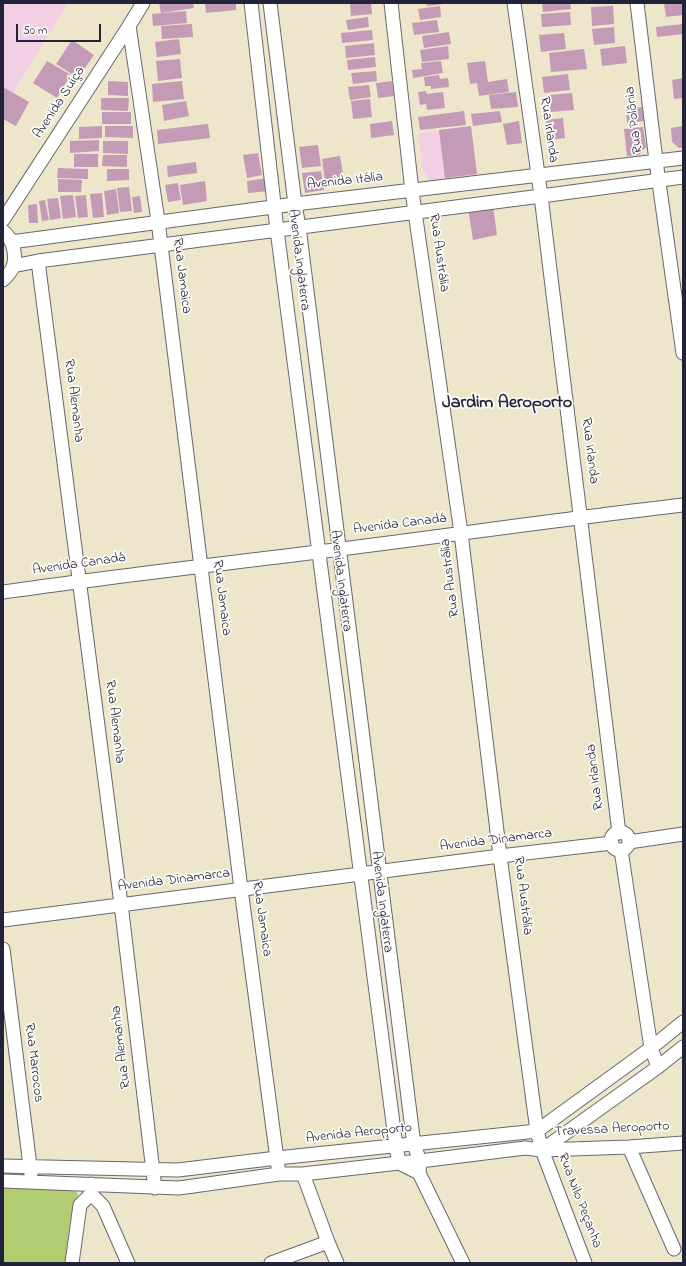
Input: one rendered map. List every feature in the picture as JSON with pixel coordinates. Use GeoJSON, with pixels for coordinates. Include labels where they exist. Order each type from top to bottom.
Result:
{"type":"FeatureCollection","features":[{"type":"Feature","properties":{"kind":"street","name":"Avenida Suíça"},"geometry":{"type":"LineString","coordinates":[[3,220],[143,3]]}},
{"type":"Feature","properties":{"kind":"street","name":"Avenida Inglaterra"},"geometry":{"type":"LineString","coordinates":[[251,3],[275,207],[399,1163]]}},
{"type":"Feature","properties":{"kind":"street","name":"Avenida Inglaterra"},"geometry":{"type":"LineString","coordinates":[[270,3],[295,204],[300,226],[414,1145],[419,1167],[463,1263]]}},
{"type":"Feature","properties":{"kind":"street","name":"Rua Austrália"},"geometry":{"type":"LineString","coordinates":[[391,3],[412,191],[461,533],[500,856],[536,1131],[542,1150]]}},
{"type":"Feature","properties":{"kind":"street","name":"Rua Irlanda"},"geometry":{"type":"LineString","coordinates":[[514,3],[541,196],[620,842],[651,1048],[658,1067]]}},
{"type":"Feature","properties":{"kind":"street","name":"Rua Polônia"},"geometry":{"type":"LineString","coordinates":[[637,3],[656,161],[660,179],[683,353]]}},
{"type":"Feature","properties":{"kind":"street","name":"Rua Jamaica"},"geometry":{"type":"LineString","coordinates":[[129,26],[158,221],[241,889],[279,1174]]}},
{"type":"Feature","properties":{"kind":"street","name":"Avenida Itália"},"geometry":{"type":"LineString","coordinates":[[11,242],[158,221],[683,158]]}},
{"type":"Feature","properties":{"kind":"street"},"geometry":{"type":"LineString","coordinates":[[13,266],[38,261],[300,226],[683,177]]}},
{"type":"Feature","properties":{"kind":"street"},"geometry":{"type":"LineString","coordinates":[[3,231],[11,242],[14,251],[13,266],[3,280]]}},
{"type":"Feature","properties":{"kind":"street","name":"Rua Alemanha"},"geometry":{"type":"LineString","coordinates":[[38,261],[121,904],[155,1188]]}},
{"type":"Feature","properties":{"kind":"street","name":"Avenida Canadá"},"geometry":{"type":"LineString","coordinates":[[3,592],[201,565],[320,552],[340,548],[581,516],[683,505]]}},
{"type":"Feature","properties":{"kind":"street","name":"Avenida Dinamarca"},"geometry":{"type":"LineString","coordinates":[[3,920],[683,834]]}},
{"type":"Feature","properties":{"kind":"street","name":"Rua Marrocos"},"geometry":{"type":"LineString","coordinates":[[3,949],[32,1182]]}},
{"type":"Feature","properties":{"kind":"street","name":"Avenida Aeroporto"},"geometry":{"type":"LineString","coordinates":[[3,1166],[178,1170],[277,1158],[414,1145],[536,1131],[651,1048],[683,1022]]}},
{"type":"Feature","properties":{"kind":"street"},"geometry":{"type":"LineString","coordinates":[[3,1181],[32,1182],[91,1189],[179,1188],[279,1174],[303,1174],[399,1163],[419,1167],[525,1148],[542,1150],[658,1067],[683,1047]]}},
{"type":"Feature","properties":{"kind":"street","name":"Travessa Aeroporto"},"geometry":{"type":"LineString","coordinates":[[542,1150],[629,1147],[683,1143]]}},
{"type":"Feature","properties":{"kind":"street"},"geometry":{"type":"LineString","coordinates":[[629,1147],[674,1249]]}},
{"type":"Feature","properties":{"kind":"street","name":"Rua Nilo Peçanha"},"geometry":{"type":"LineString","coordinates":[[542,1150],[585,1263]]}},
{"type":"Feature","properties":{"kind":"street"},"geometry":{"type":"LineString","coordinates":[[303,1174],[337,1263]]}},
{"type":"Feature","properties":{"kind":"street"},"geometry":{"type":"LineString","coordinates":[[72,1263],[80,1205],[91,1189]]}},
{"type":"Feature","properties":{"kind":"street"},"geometry":{"type":"LineString","coordinates":[[91,1189],[102,1206],[128,1263]]}},
{"type":"Feature","properties":{"kind":"street"},"geometry":{"type":"LineString","coordinates":[[270,1263],[328,1242]]}},
{"type":"Feature","properties":{"kind":"shaded area"},"geometry":{"type":"Polygon","coordinates":[[[3,3],[68,3],[3,110],[3,3]]]}},
{"type":"Feature","properties":{"kind":"shaded area"},"geometry":{"type":"Polygon","coordinates":[[[471,126],[477,176],[431,182],[423,170],[418,133],[471,126]]]}},
{"type":"Feature","properties":{"kind":"green space"},"geometry":{"type":"Polygon","coordinates":[[[3,1186],[73,1189],[78,1194],[67,1263],[3,1263],[3,1186]]]}},
{"type":"Feature","properties":{"kind":"building"},"geometry":{"type":"Polygon","coordinates":[[[159,3],[193,3],[194,8],[161,13],[159,3]]]}},
{"type":"Feature","properties":{"kind":"building"},"geometry":{"type":"Polygon","coordinates":[[[205,3],[236,3],[236,10],[206,13],[205,3]]]}},
{"type":"Feature","properties":{"kind":"building"},"geometry":{"type":"Polygon","coordinates":[[[371,3],[372,14],[351,16],[350,4],[371,3]]]}},
{"type":"Feature","properties":{"kind":"building"},"geometry":{"type":"Polygon","coordinates":[[[426,3],[443,3],[444,4],[427,6],[426,3]]]}},
{"type":"Feature","properties":{"kind":"building"},"geometry":{"type":"Polygon","coordinates":[[[542,3],[570,3],[571,9],[543,12],[542,3]]]}},
{"type":"Feature","properties":{"kind":"building"},"geometry":{"type":"Polygon","coordinates":[[[664,3],[683,3],[683,15],[666,17],[664,3]]]}},
{"type":"Feature","properties":{"kind":"building"},"geometry":{"type":"Polygon","coordinates":[[[440,6],[441,17],[420,20],[418,9],[440,6]]]}},
{"type":"Feature","properties":{"kind":"building"},"geometry":{"type":"Polygon","coordinates":[[[613,6],[614,24],[592,26],[591,7],[613,6]]]}},
{"type":"Feature","properties":{"kind":"building"},"geometry":{"type":"Polygon","coordinates":[[[186,11],[187,23],[153,26],[152,14],[186,11]]]}},
{"type":"Feature","properties":{"kind":"building"},"geometry":{"type":"Polygon","coordinates":[[[570,12],[571,25],[542,27],[541,14],[570,12]]]}},
{"type":"Feature","properties":{"kind":"building"},"geometry":{"type":"Polygon","coordinates":[[[368,17],[369,27],[348,30],[346,20],[368,17]]]}},
{"type":"Feature","properties":{"kind":"building"},"geometry":{"type":"Polygon","coordinates":[[[437,20],[439,32],[414,35],[412,23],[437,20]]]}},
{"type":"Feature","properties":{"kind":"building"},"geometry":{"type":"Polygon","coordinates":[[[192,24],[193,37],[162,39],[161,26],[192,24]]]}},
{"type":"Feature","properties":{"kind":"building"},"geometry":{"type":"Polygon","coordinates":[[[683,24],[683,34],[657,37],[656,27],[683,24]]]}},
{"type":"Feature","properties":{"kind":"building"},"geometry":{"type":"Polygon","coordinates":[[[614,27],[615,43],[594,45],[592,29],[614,27]]]}},
{"type":"Feature","properties":{"kind":"building"},"geometry":{"type":"Polygon","coordinates":[[[372,30],[373,40],[342,43],[341,33],[372,30]]]}},
{"type":"Feature","properties":{"kind":"building"},"geometry":{"type":"Polygon","coordinates":[[[449,32],[451,44],[424,48],[422,36],[449,32]]]}},
{"type":"Feature","properties":{"kind":"building"},"geometry":{"type":"Polygon","coordinates":[[[564,33],[566,49],[541,52],[539,35],[564,33]]]}},
{"type":"Feature","properties":{"kind":"building"},"geometry":{"type":"Polygon","coordinates":[[[179,39],[181,54],[157,57],[155,42],[179,39]]]}},
{"type":"Feature","properties":{"kind":"building"},"geometry":{"type":"Polygon","coordinates":[[[72,40],[94,55],[78,78],[56,64],[72,40]]]}},
{"type":"Feature","properties":{"kind":"building"},"geometry":{"type":"Polygon","coordinates":[[[374,43],[375,55],[346,58],[345,46],[374,43]]]}},
{"type":"Feature","properties":{"kind":"building"},"geometry":{"type":"Polygon","coordinates":[[[448,46],[449,59],[422,62],[420,50],[448,46]]]}},
{"type":"Feature","properties":{"kind":"building"},"geometry":{"type":"Polygon","coordinates":[[[625,46],[627,63],[602,66],[600,49],[625,46]]]}},
{"type":"Feature","properties":{"kind":"building"},"geometry":{"type":"Polygon","coordinates":[[[584,49],[587,69],[551,72],[549,53],[584,49]]]}},
{"type":"Feature","properties":{"kind":"building"},"geometry":{"type":"Polygon","coordinates":[[[375,57],[376,67],[348,70],[347,60],[375,57]]]}},
{"type":"Feature","properties":{"kind":"building"},"geometry":{"type":"Polygon","coordinates":[[[180,59],[182,78],[158,81],[156,61],[180,59]]]}},
{"type":"Feature","properties":{"kind":"building"},"geometry":{"type":"Polygon","coordinates":[[[47,61],[71,75],[57,98],[33,83],[47,61]]]}},
{"type":"Feature","properties":{"kind":"building"},"geometry":{"type":"Polygon","coordinates":[[[441,61],[443,73],[413,78],[412,70],[422,69],[421,63],[441,61]]]}},
{"type":"Feature","properties":{"kind":"building"},"geometry":{"type":"Polygon","coordinates":[[[485,61],[488,82],[507,79],[509,92],[479,96],[477,83],[470,84],[467,63],[485,61]]]}},
{"type":"Feature","properties":{"kind":"building"},"geometry":{"type":"Polygon","coordinates":[[[376,71],[377,81],[353,84],[351,73],[376,71]]]}},
{"type":"Feature","properties":{"kind":"building"},"geometry":{"type":"Polygon","coordinates":[[[568,74],[570,90],[544,93],[542,77],[568,74]]]}},
{"type":"Feature","properties":{"kind":"building"},"geometry":{"type":"Polygon","coordinates":[[[439,75],[440,79],[448,78],[449,87],[431,89],[431,86],[425,86],[424,77],[439,75]]]}},
{"type":"Feature","properties":{"kind":"building"},"geometry":{"type":"Polygon","coordinates":[[[683,78],[683,98],[674,99],[672,80],[683,78]]]}},
{"type":"Feature","properties":{"kind":"building"},"geometry":{"type":"Polygon","coordinates":[[[108,81],[128,82],[128,96],[108,95],[108,81]]]}},
{"type":"Feature","properties":{"kind":"building"},"geometry":{"type":"Polygon","coordinates":[[[182,81],[184,99],[153,102],[152,84],[182,81]]]}},
{"type":"Feature","properties":{"kind":"building"},"geometry":{"type":"Polygon","coordinates":[[[392,81],[394,96],[378,98],[376,83],[392,81]]]}},
{"type":"Feature","properties":{"kind":"building"},"geometry":{"type":"Polygon","coordinates":[[[369,85],[371,97],[350,100],[348,87],[369,85]]]}},
{"type":"Feature","properties":{"kind":"building"},"geometry":{"type":"Polygon","coordinates":[[[3,87],[29,102],[16,126],[3,119],[3,87]]]}},
{"type":"Feature","properties":{"kind":"building"},"geometry":{"type":"Polygon","coordinates":[[[426,91],[427,94],[443,92],[445,108],[427,110],[426,104],[420,105],[418,92],[426,91]]]}},
{"type":"Feature","properties":{"kind":"building"},"geometry":{"type":"Polygon","coordinates":[[[516,92],[518,107],[491,109],[489,95],[516,92]]]}},
{"type":"Feature","properties":{"kind":"building"},"geometry":{"type":"Polygon","coordinates":[[[572,93],[574,110],[550,112],[549,95],[572,93]]]}},
{"type":"Feature","properties":{"kind":"building"},"geometry":{"type":"Polygon","coordinates":[[[101,98],[129,98],[128,111],[101,110],[101,98]]]}},
{"type":"Feature","properties":{"kind":"building"},"geometry":{"type":"Polygon","coordinates":[[[370,99],[372,117],[353,119],[351,101],[370,99]]]}},
{"type":"Feature","properties":{"kind":"building"},"geometry":{"type":"Polygon","coordinates":[[[186,101],[189,116],[164,121],[162,105],[186,101]]]}},
{"type":"Feature","properties":{"kind":"building"},"geometry":{"type":"Polygon","coordinates":[[[642,107],[644,121],[627,123],[626,109],[642,107]]]}},
{"type":"Feature","properties":{"kind":"building"},"geometry":{"type":"Polygon","coordinates":[[[464,111],[466,125],[420,130],[418,117],[464,111]]]}},
{"type":"Feature","properties":{"kind":"building"},"geometry":{"type":"Polygon","coordinates":[[[500,111],[502,122],[473,126],[471,114],[500,111]]]}},
{"type":"Feature","properties":{"kind":"building"},"geometry":{"type":"Polygon","coordinates":[[[102,112],[131,112],[131,124],[102,124],[102,112]]]}},
{"type":"Feature","properties":{"kind":"building"},"geometry":{"type":"Polygon","coordinates":[[[563,118],[565,138],[548,140],[546,120],[563,118]]]}},
{"type":"Feature","properties":{"kind":"building"},"geometry":{"type":"Polygon","coordinates":[[[392,121],[394,135],[371,138],[370,124],[392,121]]]}},
{"type":"Feature","properties":{"kind":"building"},"geometry":{"type":"Polygon","coordinates":[[[519,121],[522,143],[507,145],[503,124],[519,121]]]}},
{"type":"Feature","properties":{"kind":"building"},"geometry":{"type":"Polygon","coordinates":[[[208,124],[210,138],[158,144],[157,130],[208,124]]]}},
{"type":"Feature","properties":{"kind":"building"},"geometry":{"type":"Polygon","coordinates":[[[102,126],[102,138],[79,139],[79,127],[102,126]]]}},
{"type":"Feature","properties":{"kind":"building"},"geometry":{"type":"Polygon","coordinates":[[[105,126],[133,126],[133,138],[105,137],[105,126]]]}},
{"type":"Feature","properties":{"kind":"building"},"geometry":{"type":"Polygon","coordinates":[[[471,126],[477,174],[445,178],[439,130],[471,126]]]}},
{"type":"Feature","properties":{"kind":"building"},"geometry":{"type":"Polygon","coordinates":[[[683,126],[683,148],[679,148],[672,142],[671,128],[683,126]]]}},
{"type":"Feature","properties":{"kind":"building"},"geometry":{"type":"Polygon","coordinates":[[[643,127],[646,147],[639,155],[627,156],[624,129],[643,127]]]}},
{"type":"Feature","properties":{"kind":"building"},"geometry":{"type":"Polygon","coordinates":[[[99,140],[99,151],[70,153],[70,141],[99,140]]]}},
{"type":"Feature","properties":{"kind":"building"},"geometry":{"type":"Polygon","coordinates":[[[103,141],[128,141],[128,154],[103,153],[103,141]]]}},
{"type":"Feature","properties":{"kind":"building"},"geometry":{"type":"Polygon","coordinates":[[[318,145],[321,166],[302,168],[299,147],[318,145]]]}},
{"type":"Feature","properties":{"kind":"building"},"geometry":{"type":"Polygon","coordinates":[[[258,153],[262,175],[247,178],[243,155],[258,153]]]}},
{"type":"Feature","properties":{"kind":"building"},"geometry":{"type":"Polygon","coordinates":[[[74,154],[98,154],[98,167],[74,167],[74,154]]]}},
{"type":"Feature","properties":{"kind":"building"},"geometry":{"type":"Polygon","coordinates":[[[103,155],[127,155],[127,167],[102,166],[103,155]]]}},
{"type":"Feature","properties":{"kind":"building"},"geometry":{"type":"Polygon","coordinates":[[[340,156],[344,179],[325,182],[322,159],[340,156]]]}},
{"type":"Feature","properties":{"kind":"building"},"geometry":{"type":"Polygon","coordinates":[[[196,162],[197,173],[168,177],[167,166],[196,162]]]}},
{"type":"Feature","properties":{"kind":"building"},"geometry":{"type":"Polygon","coordinates":[[[58,168],[88,169],[88,179],[57,178],[58,168]]]}},
{"type":"Feature","properties":{"kind":"building"},"geometry":{"type":"Polygon","coordinates":[[[107,169],[129,169],[129,180],[107,181],[107,169]]]}},
{"type":"Feature","properties":{"kind":"building"},"geometry":{"type":"Polygon","coordinates":[[[321,171],[324,190],[305,193],[302,173],[321,171]]]}},
{"type":"Feature","properties":{"kind":"building"},"geometry":{"type":"Polygon","coordinates":[[[268,178],[269,191],[248,193],[247,181],[268,178]]]}},
{"type":"Feature","properties":{"kind":"building"},"geometry":{"type":"Polygon","coordinates":[[[58,179],[82,180],[81,192],[58,192],[58,179]]]}},
{"type":"Feature","properties":{"kind":"building"},"geometry":{"type":"Polygon","coordinates":[[[205,181],[207,201],[183,205],[180,185],[205,181]]]}},
{"type":"Feature","properties":{"kind":"building"},"geometry":{"type":"Polygon","coordinates":[[[178,183],[181,200],[168,202],[165,185],[178,183]]]}},
{"type":"Feature","properties":{"kind":"building"},"geometry":{"type":"Polygon","coordinates":[[[129,187],[132,211],[120,212],[117,188],[129,187]]]}},
{"type":"Feature","properties":{"kind":"building"},"geometry":{"type":"Polygon","coordinates":[[[116,189],[119,213],[107,215],[104,191],[116,189]]]}},
{"type":"Feature","properties":{"kind":"building"},"geometry":{"type":"Polygon","coordinates":[[[102,193],[104,217],[93,218],[90,194],[102,193]]]}},
{"type":"Feature","properties":{"kind":"building"},"geometry":{"type":"Polygon","coordinates":[[[73,195],[76,217],[63,219],[60,196],[73,195]]]}},
{"type":"Feature","properties":{"kind":"building"},"geometry":{"type":"Polygon","coordinates":[[[86,195],[88,217],[78,218],[75,196],[86,195]]]}},
{"type":"Feature","properties":{"kind":"building"},"geometry":{"type":"Polygon","coordinates":[[[140,196],[142,212],[134,213],[132,197],[140,196]]]}},
{"type":"Feature","properties":{"kind":"building"},"geometry":{"type":"Polygon","coordinates":[[[58,198],[61,218],[50,220],[47,199],[58,198]]]}},
{"type":"Feature","properties":{"kind":"building"},"geometry":{"type":"Polygon","coordinates":[[[45,200],[49,220],[42,221],[39,201],[45,200]]]}},
{"type":"Feature","properties":{"kind":"building"},"geometry":{"type":"Polygon","coordinates":[[[37,204],[38,223],[29,223],[28,205],[37,204]]]}},
{"type":"Feature","properties":{"kind":"building"},"geometry":{"type":"Polygon","coordinates":[[[493,206],[497,235],[473,240],[468,209],[493,206]]]}},
{"type":"Feature","properties":{"kind":"district","name":"Jardim Aeroporto"},"geometry":{"type":"Point","coordinates":[507,404]}}]}
